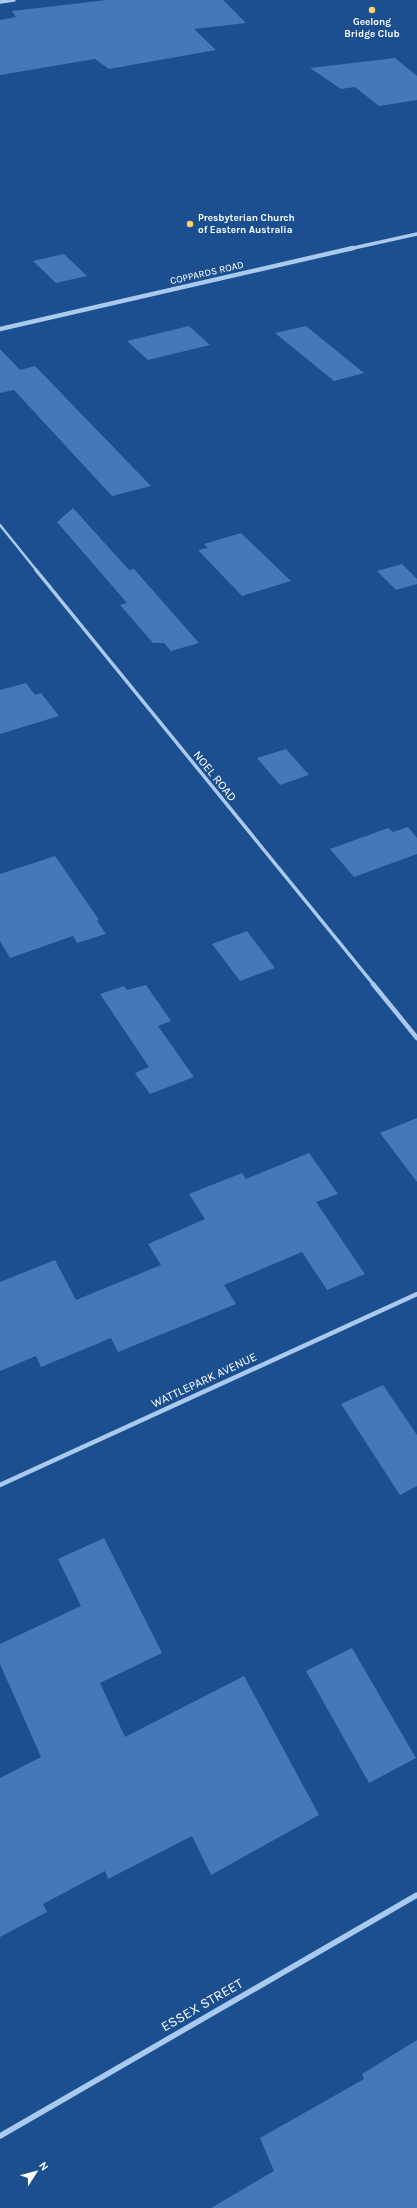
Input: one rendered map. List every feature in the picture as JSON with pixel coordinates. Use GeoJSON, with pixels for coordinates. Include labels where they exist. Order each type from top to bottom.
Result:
{"type":"FeatureCollection","features":[{"type":"Feature","properties":{"kind":"street"},"geometry":{"type":"LineString","coordinates":[[0,2],[14,0]]}},
{"type":"Feature","properties":{"kind":"street","name":"COPPARDS ROAD"},"geometry":{"type":"LineString","coordinates":[[0,329],[417,234]]}},
{"type":"Feature","properties":{"kind":"street","name":"NOEL ROAD"},"geometry":{"type":"LineString","coordinates":[[0,525],[417,1038]]}},
{"type":"Feature","properties":{"kind":"street","name":"WATTLEPARK AVENUE"},"geometry":{"type":"LineString","coordinates":[[0,1485],[417,1294]]}},
{"type":"Feature","properties":{"kind":"street","name":"ESSEX STREET"},"geometry":{"type":"LineString","coordinates":[[0,2136],[417,1895]]}},
{"type":"Feature","properties":{"kind":"building"},"geometry":{"type":"Polygon","coordinates":[[[107,0],[223,0],[246,23],[194,29],[216,50],[109,69],[95,59],[0,75],[0,20],[16,17],[12,11],[107,0]]]}},
{"type":"Feature","properties":{"kind":"building"},"geometry":{"type":"Polygon","coordinates":[[[395,58],[417,76],[417,100],[379,106],[355,87],[341,89],[310,68],[395,58]]]}},
{"type":"Feature","properties":{"kind":"building"},"geometry":{"type":"Polygon","coordinates":[[[64,254],[87,276],[56,283],[33,261],[64,254]]]}},
{"type":"Feature","properties":{"kind":"building"},"geometry":{"type":"Polygon","coordinates":[[[189,326],[210,345],[148,360],[127,341],[189,326]]]}},
{"type":"Feature","properties":{"kind":"building"},"geometry":{"type":"Polygon","coordinates":[[[306,326],[364,373],[334,381],[275,333],[306,326]]]}},
{"type":"Feature","properties":{"kind":"building"},"geometry":{"type":"Polygon","coordinates":[[[0,349],[20,370],[35,366],[151,486],[112,496],[14,390],[0,393],[0,349]]]}},
{"type":"Feature","properties":{"kind":"building"},"geometry":{"type":"Polygon","coordinates":[[[73,508],[129,570],[134,569],[199,643],[171,651],[164,643],[153,643],[120,605],[127,603],[57,522],[73,508]]]}},
{"type":"Feature","properties":{"kind":"building"},"geometry":{"type":"Polygon","coordinates":[[[241,533],[291,581],[242,596],[198,550],[208,548],[204,544],[241,533]]]}},
{"type":"Feature","properties":{"kind":"building"},"geometry":{"type":"Polygon","coordinates":[[[402,564],[417,579],[417,584],[396,590],[377,571],[402,564]]]}},
{"type":"Feature","properties":{"kind":"building"},"geometry":{"type":"Polygon","coordinates":[[[26,683],[35,695],[41,693],[59,716],[0,734],[0,690],[26,683]]]}},
{"type":"Feature","properties":{"kind":"building"},"geometry":{"type":"Polygon","coordinates":[[[286,749],[309,775],[280,785],[257,758],[286,749]]]}},
{"type":"Feature","properties":{"kind":"building"},"geometry":{"type":"Polygon","coordinates":[[[408,827],[417,838],[417,854],[354,877],[330,849],[388,828],[393,832],[408,827]]]}},
{"type":"Feature","properties":{"kind":"building"},"geometry":{"type":"Polygon","coordinates":[[[55,856],[99,920],[97,921],[106,934],[77,943],[73,936],[10,958],[0,941],[0,874],[55,856]]]}},
{"type":"Feature","properties":{"kind":"building"},"geometry":{"type":"Polygon","coordinates":[[[247,931],[275,968],[240,981],[212,944],[247,931]]]}},
{"type":"Feature","properties":{"kind":"building"},"geometry":{"type":"Polygon","coordinates":[[[146,985],[171,1021],[158,1026],[194,1077],[150,1094],[135,1073],[149,1067],[100,994],[124,986],[127,990],[146,985]]]}},
{"type":"Feature","properties":{"kind":"building"},"geometry":{"type":"Polygon","coordinates":[[[417,1118],[417,1182],[380,1133],[417,1118]]]}},
{"type":"Feature","properties":{"kind":"building"},"geometry":{"type":"Polygon","coordinates":[[[309,1153],[338,1194],[316,1202],[365,1274],[327,1290],[302,1252],[224,1285],[236,1304],[118,1352],[111,1338],[41,1367],[36,1356],[0,1371],[0,1282],[55,1260],[76,1300],[161,1265],[148,1244],[205,1219],[189,1194],[242,1173],[246,1179],[309,1153]]]}},
{"type":"Feature","properties":{"kind":"building"},"geometry":{"type":"Polygon","coordinates":[[[383,1385],[417,1435],[417,1486],[400,1495],[341,1404],[383,1385]]]}},
{"type":"Feature","properties":{"kind":"building"},"geometry":{"type":"Polygon","coordinates":[[[104,1538],[162,1653],[100,1683],[125,1737],[244,1676],[319,1815],[211,1875],[192,1836],[108,1879],[105,1871],[43,1904],[47,1912],[0,1937],[0,1778],[41,1757],[0,1664],[0,1644],[81,1606],[58,1559],[104,1538]]]}},
{"type":"Feature","properties":{"kind":"building"},"geometry":{"type":"Polygon","coordinates":[[[352,1648],[416,1758],[369,1783],[306,1671],[352,1648]]]}},
{"type":"Feature","properties":{"kind":"building"},"geometry":{"type":"Polygon","coordinates":[[[417,2040],[417,2208],[211,2208],[274,2171],[260,2138],[364,2079],[362,2074],[417,2040]]]}},
{"type":"Feature","properties":{"kind":"place","name":"Geelong Bridge Club"},"geometry":{"type":"Point","coordinates":[372,10]}},
{"type":"Feature","properties":{"kind":"place","name":"Presbyterian Church of Eastern Australia"},"geometry":{"type":"Point","coordinates":[190,224]}}]}
